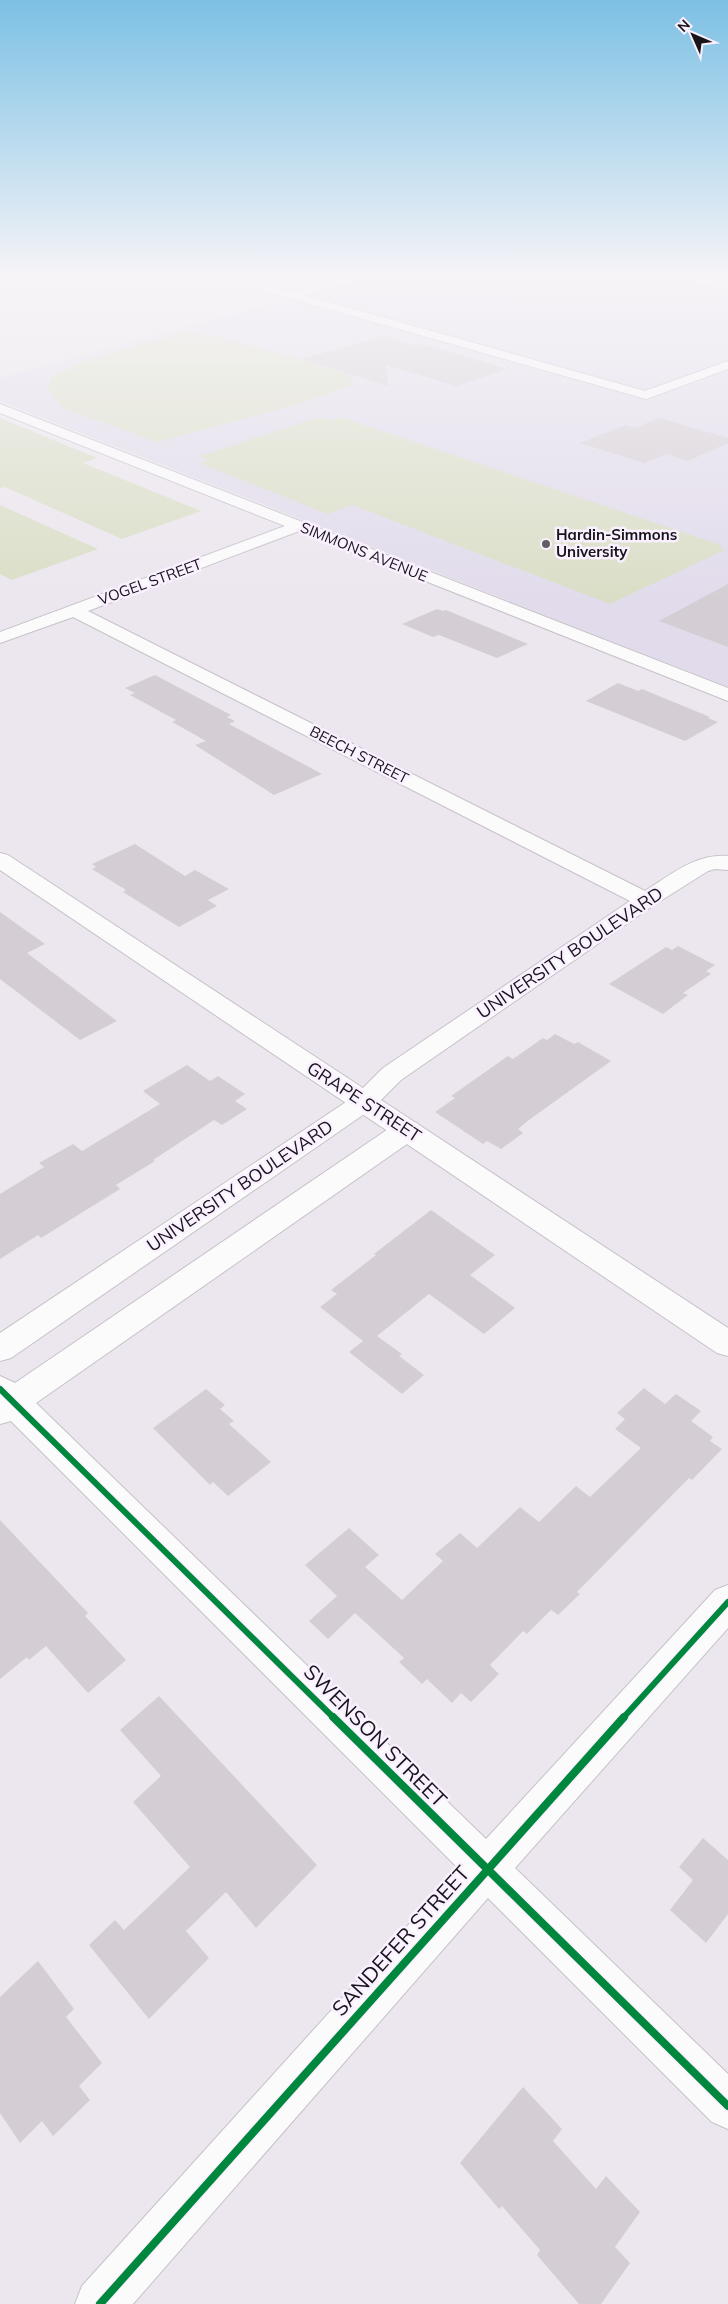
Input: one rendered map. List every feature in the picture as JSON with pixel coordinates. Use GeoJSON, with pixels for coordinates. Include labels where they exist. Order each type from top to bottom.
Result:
{"type":"FeatureCollection","features":[{"type":"Feature","properties":{"kind":"street"},"geometry":{"type":"LineString","coordinates":[[616,387],[646,395],[668,387]]}},
{"type":"Feature","properties":{"kind":"street","name":"SIMMONS AVENUE"},"geometry":{"type":"LineString","coordinates":[[0,408],[728,695]]}},
{"type":"Feature","properties":{"kind":"street","name":"VOGEL STREET"},"geometry":{"type":"LineString","coordinates":[[0,638],[299,526]]}},
{"type":"Feature","properties":{"kind":"street","name":"BEECH STREET"},"geometry":{"type":"LineString","coordinates":[[73,610],[646,900]]}},
{"type":"Feature","properties":{"kind":"street","name":"GRAPE STREET"},"geometry":{"type":"LineString","coordinates":[[0,860],[728,1344]]}},
{"type":"Feature","properties":{"kind":"street","name":"UNIVERSITY BOULEVARD"},"geometry":{"type":"LineString","coordinates":[[0,1349],[364,1102],[392,1074],[646,900],[700,866],[714,862],[728,863]]}},
{"type":"Feature","properties":{"kind":"street"},"geometry":{"type":"LineString","coordinates":[[4,1401],[407,1130]]}},
{"type":"Feature","properties":{"kind":"street","name":"SWENSON STREET"},"geometry":{"type":"LineString","coordinates":[[4,1401],[487,1868],[728,2106]]}},
{"type":"Feature","properties":{"kind":"street","name":"SANDEFER STREET"},"geometry":{"type":"LineString","coordinates":[[100,2304],[487,1868],[728,1602]]}},
{"type":"Feature","properties":{"kind":"shaded area","name":"Hardin-Simmons University"},"geometry":{"type":"Polygon","coordinates":[[[0,387],[728,387],[728,687],[0,401],[0,387]]]}},
{"type":"Feature","properties":{"kind":"green space"},"geometry":{"type":"Polygon","coordinates":[[[47,387],[349,387],[291,406],[157,442],[63,408],[47,387]]]}},
{"type":"Feature","properties":{"kind":"green space"},"geometry":{"type":"Polygon","coordinates":[[[319,417],[333,420],[340,417],[718,544],[724,550],[610,604],[352,505],[328,514],[199,463],[207,460],[200,456],[319,417]]]}},
{"type":"Feature","properties":{"kind":"green space"},"geometry":{"type":"Polygon","coordinates":[[[0,418],[97,458],[83,463],[201,511],[122,539],[5,487],[0,488],[0,418]]]}},
{"type":"Feature","properties":{"kind":"green space"},"geometry":{"type":"Polygon","coordinates":[[[0,505],[98,549],[12,580],[0,574],[0,505]]]}},
{"type":"Feature","properties":{"kind":"building"},"geometry":{"type":"Polygon","coordinates":[[[659,418],[728,438],[728,443],[688,461],[667,454],[644,463],[580,443],[626,425],[635,428],[659,418]]]}},
{"type":"Feature","properties":{"kind":"building"},"geometry":{"type":"Polygon","coordinates":[[[728,584],[728,647],[659,621],[728,584]]]}},
{"type":"Feature","properties":{"kind":"building"},"geometry":{"type":"Polygon","coordinates":[[[437,609],[446,610],[528,644],[497,658],[439,635],[433,637],[402,624],[437,609]]]}},
{"type":"Feature","properties":{"kind":"building"},"geometry":{"type":"Polygon","coordinates":[[[155,675],[231,715],[227,717],[235,721],[229,724],[322,774],[274,795],[195,745],[206,741],[172,722],[176,720],[130,695],[135,693],[125,688],[155,675]]]}},
{"type":"Feature","properties":{"kind":"building"},"geometry":{"type":"Polygon","coordinates":[[[618,683],[638,691],[642,689],[718,722],[685,741],[586,701],[618,683]]]}},
{"type":"Feature","properties":{"kind":"building"},"geometry":{"type":"Polygon","coordinates":[[[135,844],[185,876],[195,870],[229,889],[208,900],[217,906],[179,927],[123,892],[126,890],[92,869],[96,867],[92,864],[135,844]]]}},
{"type":"Feature","properties":{"kind":"building"},"geometry":{"type":"Polygon","coordinates":[[[0,912],[45,944],[27,953],[117,1021],[80,1040],[0,979],[0,912]]]}},
{"type":"Feature","properties":{"kind":"building"},"geometry":{"type":"Polygon","coordinates":[[[678,946],[715,965],[706,971],[711,974],[683,993],[688,995],[663,1014],[609,984],[666,947],[672,950],[678,946]]]}},
{"type":"Feature","properties":{"kind":"building"},"geometry":{"type":"Polygon","coordinates":[[[555,1034],[574,1044],[578,1042],[611,1061],[529,1120],[518,1129],[523,1133],[501,1149],[487,1141],[483,1144],[435,1112],[455,1098],[451,1096],[508,1056],[513,1059],[543,1038],[547,1040],[555,1034]]]}},
{"type":"Feature","properties":{"kind":"building"},"geometry":{"type":"Polygon","coordinates":[[[187,1065],[210,1081],[218,1076],[245,1094],[235,1101],[247,1109],[222,1125],[214,1120],[153,1160],[155,1161],[116,1185],[120,1189],[41,1238],[38,1235],[0,1259],[0,1194],[44,1167],[39,1163],[73,1144],[82,1151],[160,1104],[143,1091],[187,1065]]]}},
{"type":"Feature","properties":{"kind":"building"},"geometry":{"type":"Polygon","coordinates":[[[431,1210],[495,1255],[470,1275],[515,1308],[484,1334],[429,1294],[377,1336],[402,1354],[399,1356],[424,1375],[402,1394],[349,1352],[363,1341],[320,1307],[337,1294],[331,1290],[431,1210]]]}},
{"type":"Feature","properties":{"kind":"building"},"geometry":{"type":"Polygon","coordinates":[[[644,1388],[665,1404],[676,1394],[701,1411],[691,1421],[713,1437],[710,1441],[722,1449],[692,1480],[689,1478],[577,1592],[580,1594],[558,1615],[551,1610],[527,1634],[523,1631],[490,1665],[499,1674],[471,1702],[461,1693],[452,1703],[427,1679],[422,1684],[399,1662],[404,1658],[355,1613],[328,1639],[309,1621],[337,1596],[305,1565],[349,1528],[379,1555],[365,1567],[402,1600],[443,1561],[435,1554],[460,1533],[477,1548],[520,1507],[539,1522],[576,1486],[590,1497],[641,1448],[615,1429],[625,1419],[617,1413],[644,1388]]]}},
{"type":"Feature","properties":{"kind":"building"},"geometry":{"type":"Polygon","coordinates":[[[206,1389],[225,1405],[220,1409],[234,1421],[229,1424],[271,1462],[228,1496],[213,1482],[210,1485],[153,1428],[206,1389]]]}},
{"type":"Feature","properties":{"kind":"building"},"geometry":{"type":"Polygon","coordinates":[[[0,1520],[88,1613],[85,1616],[126,1660],[88,1693],[46,1646],[29,1660],[27,1657],[0,1679],[0,1520]]]}},
{"type":"Feature","properties":{"kind":"building"},"geometry":{"type":"Polygon","coordinates":[[[159,1696],[317,1865],[256,1928],[226,1892],[186,1931],[209,1958],[149,2019],[89,1945],[115,1920],[124,1930],[190,1867],[133,1802],[161,1776],[120,1730],[159,1696]]]}},
{"type":"Feature","properties":{"kind":"building"},"geometry":{"type":"Polygon","coordinates":[[[703,1838],[728,1860],[728,1914],[706,1943],[670,1910],[693,1880],[679,1867],[703,1838]]]}},
{"type":"Feature","properties":{"kind":"building"},"geometry":{"type":"Polygon","coordinates":[[[38,1961],[74,2009],[66,2017],[102,2063],[79,2086],[90,2100],[53,2136],[42,2121],[20,2143],[0,2113],[0,1997],[38,1961]]]}},
{"type":"Feature","properties":{"kind":"building"},"geometry":{"type":"Polygon","coordinates":[[[523,2087],[562,2129],[553,2141],[596,2189],[606,2176],[640,2212],[615,2247],[630,2263],[601,2304],[579,2304],[537,2255],[540,2250],[502,2206],[499,2209],[460,2163],[523,2087]]]}},
{"type":"Feature","properties":{"kind":"cycle path"},"geometry":{"type":"LineString","coordinates":[[0,1389],[728,2106]]}},
{"type":"Feature","properties":{"kind":"cycle path"},"geometry":{"type":"LineString","coordinates":[[100,2304],[487,1868],[728,1602]]}},
{"type":"Feature","properties":{"kind":"place","name":"Hardin-Simmons University"},"geometry":{"type":"Point","coordinates":[546,544]}}]}
